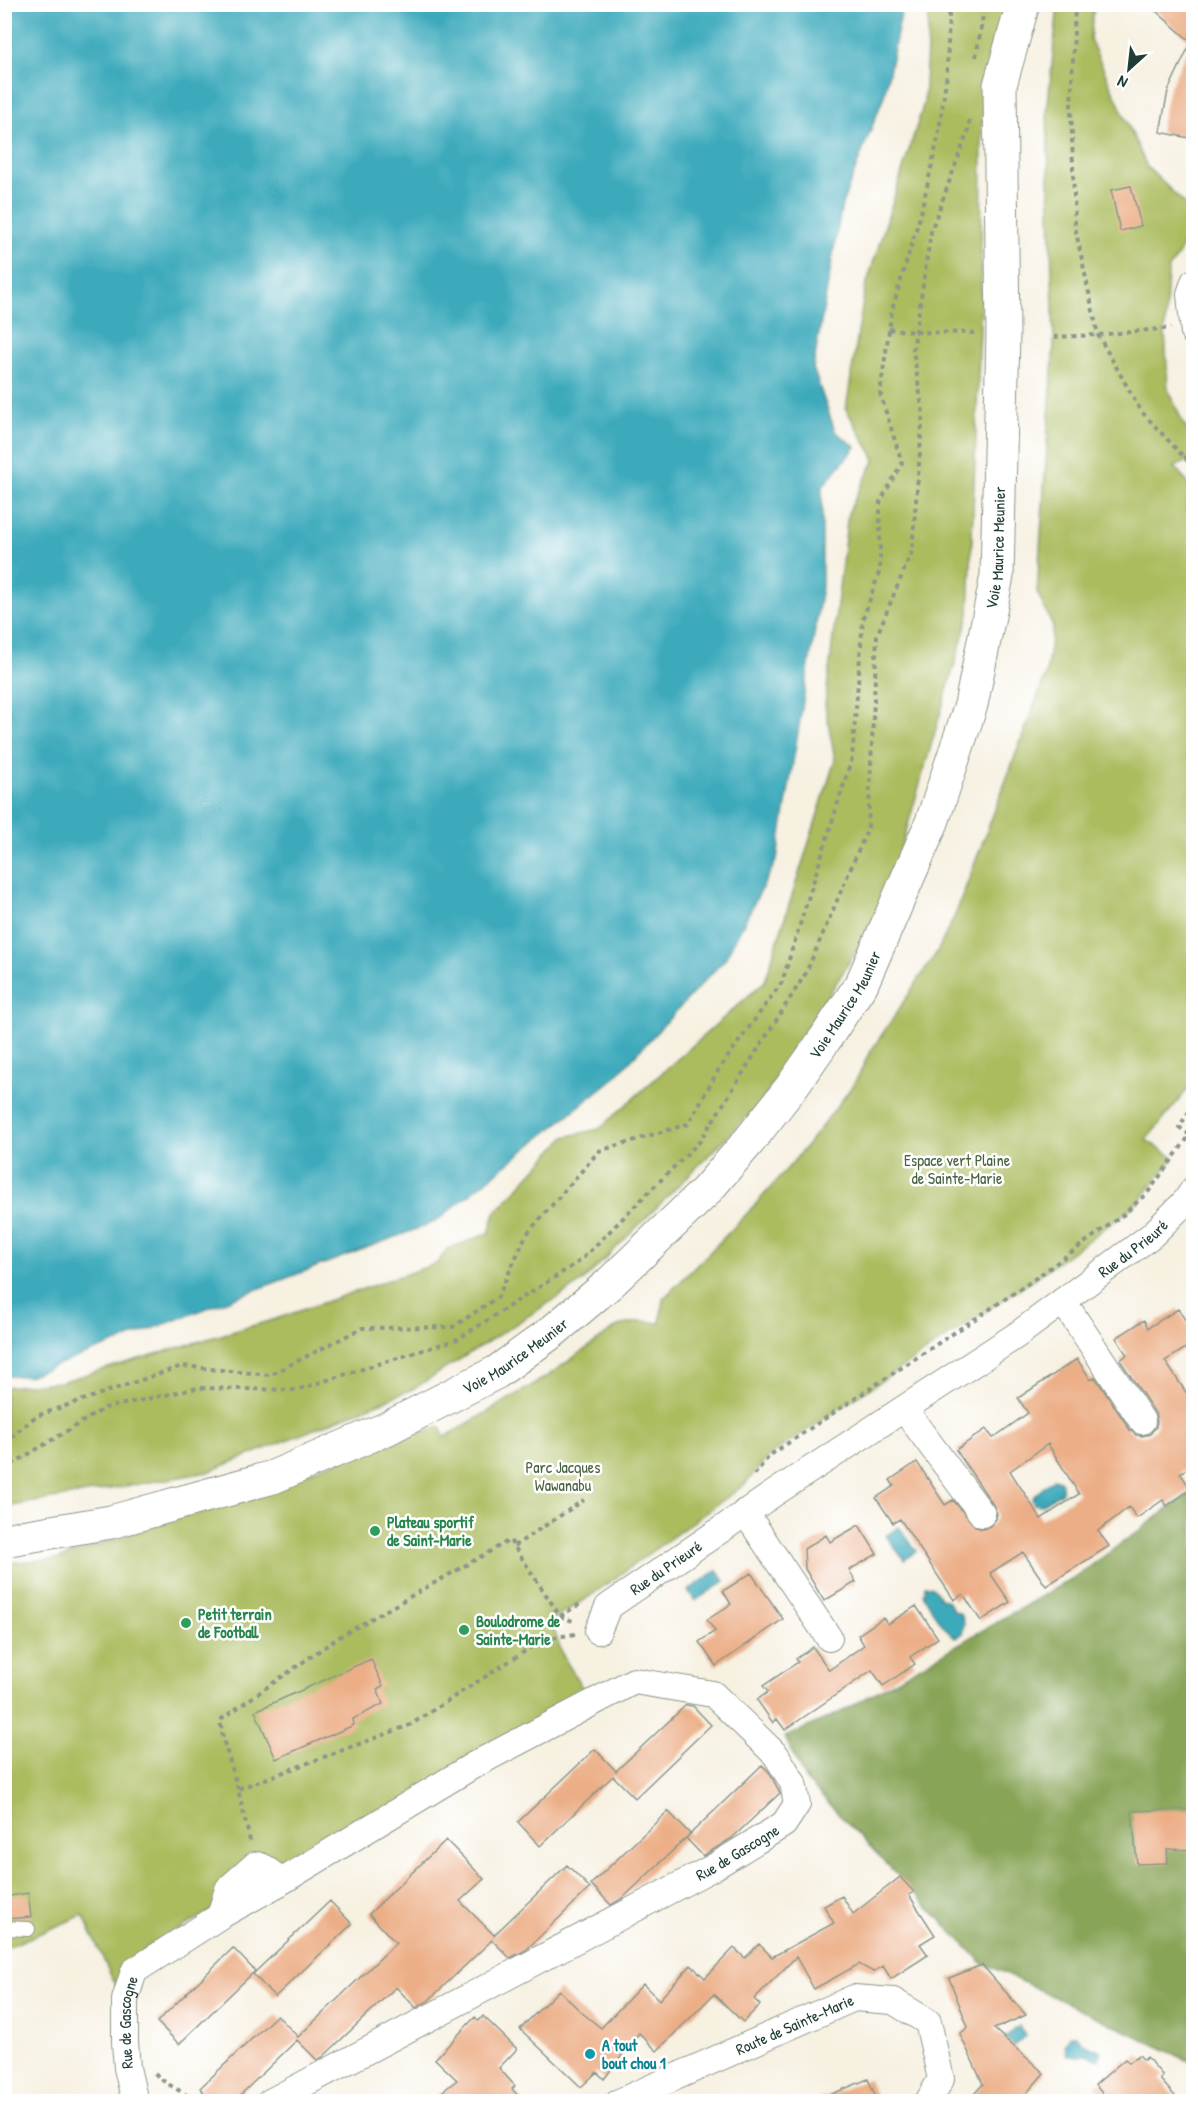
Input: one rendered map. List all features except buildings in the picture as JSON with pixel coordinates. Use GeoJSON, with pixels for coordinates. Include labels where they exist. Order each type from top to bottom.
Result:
{"type":"FeatureCollection","features":[{"type":"Feature","properties":{"kind":"main road","name":"Voie Maurice Meunier"},"geometry":{"type":"LineString","coordinates":[[4,1540],[111,1522],[273,1477],[386,1429],[497,1372],[552,1332],[609,1284],[705,1192],[784,1098],[825,1039],[862,983],[932,822],[971,705],[997,576],[1003,333],[1000,85],[1023,4]]}},
{"type":"Feature","properties":{"kind":"street"},"geometry":{"type":"LineString","coordinates":[[1193,329],[1190,294],[1194,282]]}},
{"type":"Feature","properties":{"kind":"street","name":"Rue du Prieuré"},"geometry":{"type":"LineString","coordinates":[[598,1631],[608,1606],[745,1512],[1017,1335],[1152,1235],[1185,1202],[1194,1189]]}},
{"type":"Feature","properties":{"kind":"street"},"geometry":{"type":"LineString","coordinates":[[1063,1301],[1142,1421]]}},
{"type":"Feature","properties":{"kind":"street"},"geometry":{"type":"LineString","coordinates":[[904,1409],[982,1514]]}},
{"type":"Feature","properties":{"kind":"street"},"geometry":{"type":"LineString","coordinates":[[745,1512],[829,1638]]}},
{"type":"Feature","properties":{"kind":"street","name":"Rue de Gascogne"},"geometry":{"type":"LineString","coordinates":[[135,2102],[127,2068],[125,2042],[125,2000],[134,1971],[220,1916],[474,1765],[634,1681],[713,1695],[776,1755],[793,1783],[797,1804],[784,1824],[712,1868],[270,2102]]}},
{"type":"Feature","properties":{"kind":"street"},"geometry":{"type":"LineString","coordinates":[[220,1916],[228,1889],[255,1865],[261,1865],[273,1874],[279,1883]]}},
{"type":"Feature","properties":{"kind":"street","name":"Route de Sainte-Marie"},"geometry":{"type":"LineString","coordinates":[[619,2102],[854,1998],[893,2001],[928,2022],[941,2079],[928,2102]]}},
{"type":"Feature","properties":{"kind":"lane"},"geometry":{"type":"LineString","coordinates":[[4,1928],[28,1929]]}},
{"type":"Feature","properties":{"kind":"path"},"geometry":{"type":"LineString","coordinates":[[4,1443],[36,1416],[182,1366],[270,1375],[362,1328],[453,1327],[498,1297],[526,1235],[599,1151],[688,1124],[719,1069],[782,982],[852,758],[863,619],[880,570],[880,502],[902,463],[880,393],[892,310],[921,213],[938,138],[947,73],[949,13],[952,4]]}},
{"type":"Feature","properties":{"kind":"path"},"geometry":{"type":"LineString","coordinates":[[974,67],[985,4]]}},
{"type":"Feature","properties":{"kind":"path"},"geometry":{"type":"LineString","coordinates":[[1075,4],[1071,108],[1075,227],[1098,335],[1141,411],[1194,468]]}},
{"type":"Feature","properties":{"kind":"path"},"geometry":{"type":"LineString","coordinates":[[4,1469],[105,1408],[198,1388],[296,1390],[458,1339],[580,1261],[700,1141],[806,973],[868,828],[877,635],[912,551],[923,413],[913,350],[931,231],[969,131],[970,110]]}},
{"type":"Feature","properties":{"kind":"path"},"geometry":{"type":"LineString","coordinates":[[889,329],[916,332],[980,333]]}},
{"type":"Feature","properties":{"kind":"path"},"geometry":{"type":"LineString","coordinates":[[1054,337],[1193,329]]}},
{"type":"Feature","properties":{"kind":"path"},"geometry":{"type":"LineString","coordinates":[[1184,458],[1194,453]]}},
{"type":"Feature","properties":{"kind":"path"},"geometry":{"type":"LineString","coordinates":[[752,1477],[770,1455],[1026,1285],[1123,1215],[1149,1191],[1192,1137],[1179,1127],[1194,1104]]}},
{"type":"Feature","properties":{"kind":"path"},"geometry":{"type":"LineString","coordinates":[[514,1546],[584,1500]]}},
{"type":"Feature","properties":{"kind":"path"},"geometry":{"type":"LineString","coordinates":[[255,1865],[220,1720],[339,1637],[510,1540],[560,1616],[598,1631]]}},
{"type":"Feature","properties":{"kind":"path"},"geometry":{"type":"LineString","coordinates":[[560,1616],[586,1599]]}},
{"type":"Feature","properties":{"kind":"path"},"geometry":{"type":"LineString","coordinates":[[238,1789],[410,1725],[544,1639],[598,1631]]}},
{"type":"Feature","properties":{"kind":"path"},"geometry":{"type":"LineString","coordinates":[[149,2066],[159,2078],[186,2092],[195,2102]]}},
{"type":"Feature","properties":{"kind":"green space"},"geometry":{"type":"Polygon","coordinates":[[[932,5],[1008,5],[982,115],[981,303],[969,615],[884,907],[760,1104],[582,1282],[413,1389],[208,1472],[5,1507],[5,1387],[60,1382],[276,1319],[438,1263],[447,1249],[489,1233],[495,1213],[565,1137],[599,1129],[765,981],[835,760],[825,705],[848,513],[875,459],[846,409],[865,289],[924,103],[929,10],[932,5]]]}},
{"type":"Feature","properties":{"kind":"green space"},"geometry":{"type":"Polygon","coordinates":[[[1058,5],[1094,5],[1090,39],[1147,167],[1193,210],[1193,218],[1179,254],[1168,270],[1165,329],[1168,389],[1184,425],[1194,435],[1193,458],[1175,467],[1194,491],[1193,1083],[1146,1140],[1174,1158],[1141,1199],[1123,1215],[1026,1285],[770,1455],[744,1485],[586,1599],[551,1621],[563,1656],[586,1694],[283,1872],[260,1854],[212,1911],[147,1947],[121,1976],[118,1991],[83,1915],[5,1948],[4,1563],[58,1559],[439,1426],[445,1437],[546,1377],[618,1326],[641,1321],[660,1323],[663,1299],[769,1189],[809,1143],[845,1096],[860,1074],[867,1057],[937,952],[956,913],[1046,674],[1053,626],[1037,592],[1054,343],[1047,113],[1058,5]]]}},
{"type":"Feature","properties":{"kind":"green space"},"geometry":{"type":"Polygon","coordinates":[[[1193,1491],[1193,2063],[981,1962],[804,1778],[785,1737],[845,1710],[1078,1575],[1193,1491]]]}},
{"type":"Feature","properties":{"kind":"water"},"geometry":{"type":"Polygon","coordinates":[[[4,5],[903,5],[884,96],[842,204],[813,368],[835,431],[856,447],[822,487],[822,587],[777,859],[725,959],[613,1079],[435,1222],[28,1376],[5,1376],[4,5]]]}},
{"type":"Feature","properties":{"kind":"water"},"geometry":{"type":"Polygon","coordinates":[[[1053,1479],[1060,1481],[1062,1492],[1041,1505],[1034,1504],[1032,1500],[1034,1496],[1053,1479]]]}},
{"type":"Feature","properties":{"kind":"water"},"geometry":{"type":"Polygon","coordinates":[[[899,1527],[917,1551],[904,1560],[886,1536],[899,1527]]]}},
{"type":"Feature","properties":{"kind":"water"},"geometry":{"type":"Polygon","coordinates":[[[717,1570],[725,1581],[695,1601],[688,1591],[717,1570]]]}},
{"type":"Feature","properties":{"kind":"water"},"geometry":{"type":"Polygon","coordinates":[[[925,1585],[933,1587],[940,1598],[948,1601],[954,1611],[961,1614],[964,1622],[962,1634],[956,1637],[951,1635],[934,1613],[923,1594],[925,1585]]]}},
{"type":"Feature","properties":{"kind":"water"},"geometry":{"type":"Polygon","coordinates":[[[1019,2026],[1026,2036],[1003,2054],[996,2045],[1019,2026]]]}},
{"type":"Feature","properties":{"kind":"water"},"geometry":{"type":"Polygon","coordinates":[[[1070,2035],[1076,2035],[1083,2043],[1101,2051],[1099,2060],[1086,2054],[1076,2057],[1067,2055],[1065,2046],[1070,2035]]]}},
{"type":"Feature","properties":{"kind":"place","name":"Plateau sportif de Saint-Marie"},"geometry":{"type":"Point","coordinates":[375,1531]}},
{"type":"Feature","properties":{"kind":"place","name":"Petit terrain de Football"},"geometry":{"type":"Point","coordinates":[186,1623]}},
{"type":"Feature","properties":{"kind":"place","name":"Boulodrome de Sainte-Marie"},"geometry":{"type":"Point","coordinates":[464,1630]}},
{"type":"Feature","properties":{"kind":"place","name":"A tout bout chou 1"},"geometry":{"type":"Point","coordinates":[590,2054]}},
{"type":"Feature","properties":{"kind":"park label","name":"Espace vert Plaine de Sainte-Marie"},"geometry":{"type":"Point","coordinates":[957,1169]}},
{"type":"Feature","properties":{"kind":"park label","name":"Parc Jacques Wawanabu"},"geometry":{"type":"Point","coordinates":[563,1476]}}]}
